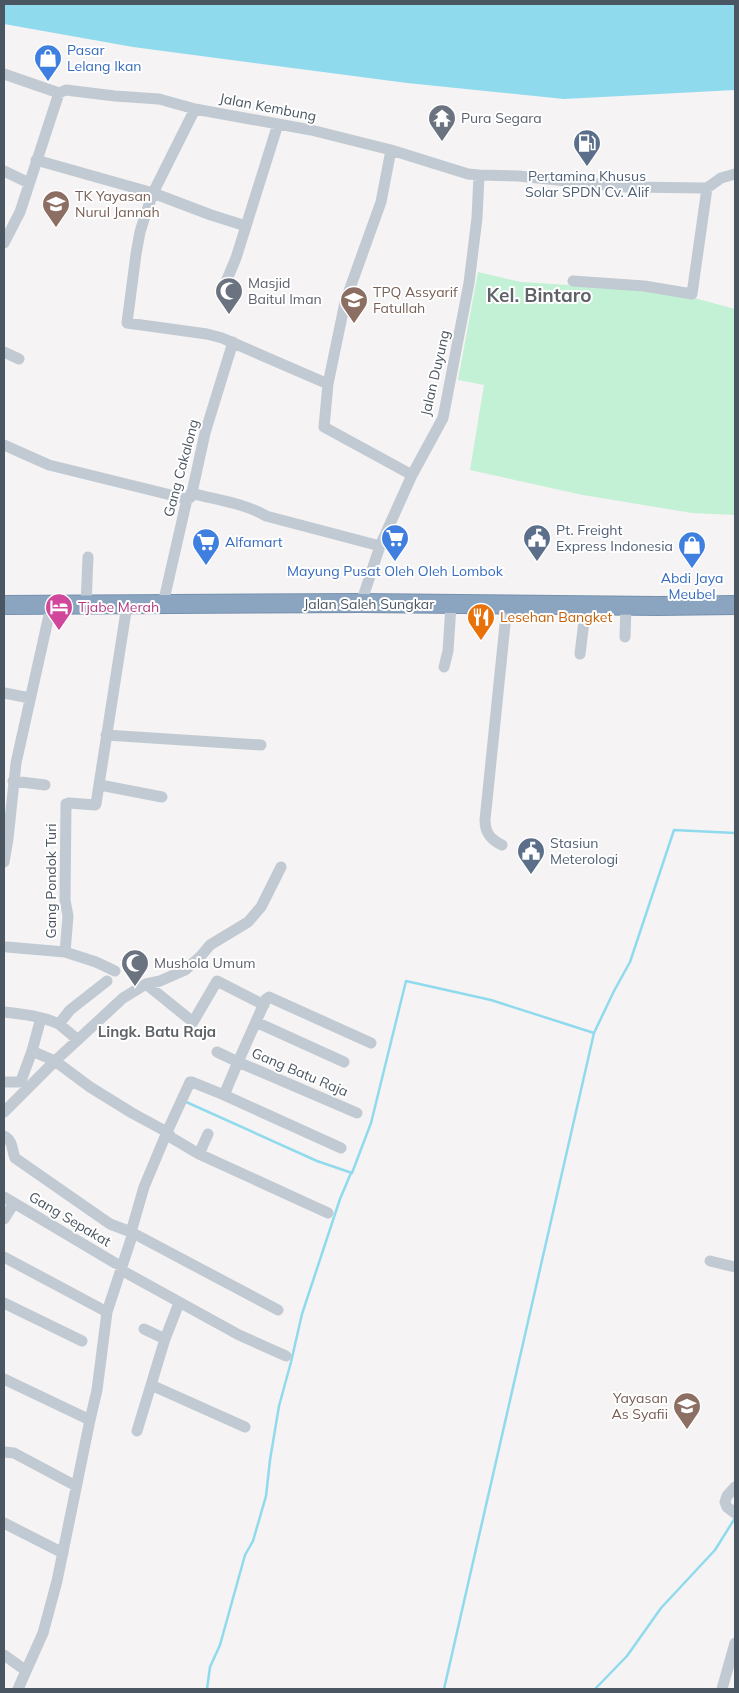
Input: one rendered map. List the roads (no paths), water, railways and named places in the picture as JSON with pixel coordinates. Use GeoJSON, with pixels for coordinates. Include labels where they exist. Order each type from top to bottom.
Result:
{"type":"FeatureCollection","features":[{"type":"Feature","properties":{"kind":"highway","name":"Jalan Saleh Sungkar"},"geometry":{"type":"LineString","coordinates":[[4,604],[51,606],[360,603],[626,606],[735,605]]}},
{"type":"Feature","properties":{"kind":"street","name":"Jalan Kembung"},"geometry":{"type":"LineString","coordinates":[[4,74],[59,93],[66,90],[74,90],[116,96],[159,99],[195,109],[311,130],[391,150],[473,174],[518,176],[627,187],[707,188]]}},
{"type":"Feature","properties":{"kind":"street"},"geometry":{"type":"LineString","coordinates":[[4,243],[20,212],[59,93]]}},
{"type":"Feature","properties":{"kind":"street"},"geometry":{"type":"LineString","coordinates":[[195,109],[153,193],[140,232],[127,323],[207,334],[233,342],[328,384]]}},
{"type":"Feature","properties":{"kind":"street"},"geometry":{"type":"LineString","coordinates":[[223,289],[246,226],[278,124]]}},
{"type":"Feature","properties":{"kind":"street"},"geometry":{"type":"LineString","coordinates":[[391,150],[381,202],[345,302],[328,384],[324,427],[412,475]]}},
{"type":"Feature","properties":{"kind":"street"},"geometry":{"type":"LineString","coordinates":[[36,160],[153,193],[246,226]]}},
{"type":"Feature","properties":{"kind":"street"},"geometry":{"type":"LineString","coordinates":[[4,171],[29,183]]}},
{"type":"Feature","properties":{"kind":"street","name":"Jalan Duyung"},"geometry":{"type":"LineString","coordinates":[[360,603],[380,546],[412,475],[442,418],[469,283],[478,210],[473,174]]}},
{"type":"Feature","properties":{"kind":"street"},"geometry":{"type":"LineString","coordinates":[[573,281],[644,286],[692,294],[707,188],[721,178],[735,174]]}},
{"type":"Feature","properties":{"kind":"street","name":"Gang Cakalong"},"geometry":{"type":"LineString","coordinates":[[163,604],[205,433],[233,342]]}},
{"type":"Feature","properties":{"kind":"street"},"geometry":{"type":"LineString","coordinates":[[4,352],[19,359]]}},
{"type":"Feature","properties":{"kind":"street"},"geometry":{"type":"LineString","coordinates":[[4,445],[49,465],[246,507],[266,516],[380,546]]}},
{"type":"Feature","properties":{"kind":"street"},"geometry":{"type":"LineString","coordinates":[[86,605],[88,557]]}},
{"type":"Feature","properties":{"kind":"street","name":"Gang Pondok Turi"},"geometry":{"type":"LineString","coordinates":[[7,947],[65,952],[68,916],[65,900],[66,804],[95,805],[100,785],[127,605]]}},
{"type":"Feature","properties":{"kind":"street"},"geometry":{"type":"LineString","coordinates":[[444,667],[448,651],[451,605]]}},
{"type":"Feature","properties":{"kind":"street"},"geometry":{"type":"LineString","coordinates":[[502,845],[488,834],[485,820],[507,605]]}},
{"type":"Feature","properties":{"kind":"street"},"geometry":{"type":"LineString","coordinates":[[580,654],[586,605]]}},
{"type":"Feature","properties":{"kind":"street"},"geometry":{"type":"LineString","coordinates":[[4,862],[8,798],[51,606]]}},
{"type":"Feature","properties":{"kind":"street"},"geometry":{"type":"LineString","coordinates":[[625,637],[626,606]]}},
{"type":"Feature","properties":{"kind":"street"},"geometry":{"type":"LineString","coordinates":[[4,693],[30,698]]}},
{"type":"Feature","properties":{"kind":"street"},"geometry":{"type":"LineString","coordinates":[[106,735],[261,745]]}},
{"type":"Feature","properties":{"kind":"street"},"geometry":{"type":"LineString","coordinates":[[4,760],[16,763]]}},
{"type":"Feature","properties":{"kind":"street"},"geometry":{"type":"LineString","coordinates":[[13,781],[45,785]]}},
{"type":"Feature","properties":{"kind":"street"},"geometry":{"type":"LineString","coordinates":[[100,785],[162,797]]}},
{"type":"Feature","properties":{"kind":"street"},"geometry":{"type":"LineString","coordinates":[[4,1112],[55,1061],[123,998],[146,984],[160,981],[185,970],[210,945],[248,922],[261,907],[281,867]]}},
{"type":"Feature","properties":{"kind":"street"},"geometry":{"type":"LineString","coordinates":[[65,952],[96,962],[115,971]]}},
{"type":"Feature","properties":{"kind":"street"},"geometry":{"type":"LineString","coordinates":[[59,1024],[70,1010],[107,981]]}},
{"type":"Feature","properties":{"kind":"street"},"geometry":{"type":"LineString","coordinates":[[146,984],[193,1022],[217,981],[264,1005]]}},
{"type":"Feature","properties":{"kind":"street"},"geometry":{"type":"LineString","coordinates":[[217,1052],[238,1062],[269,997],[371,1043]]}},
{"type":"Feature","properties":{"kind":"street"},"geometry":{"type":"LineString","coordinates":[[4,1012],[34,1016],[59,1024],[78,1040]]}},
{"type":"Feature","properties":{"kind":"street"},"geometry":{"type":"LineString","coordinates":[[4,1082],[21,1081],[41,1018]]}},
{"type":"Feature","properties":{"kind":"street"},"geometry":{"type":"LineString","coordinates":[[256,1022],[344,1062]]}},
{"type":"Feature","properties":{"kind":"street"},"geometry":{"type":"LineString","coordinates":[[32,1051],[55,1061],[98,1092],[199,1154],[328,1213]]}},
{"type":"Feature","properties":{"kind":"street","name":"Gang Batu Raja"},"geometry":{"type":"LineString","coordinates":[[224,1095],[238,1062],[357,1113]]}},
{"type":"Feature","properties":{"kind":"street"},"geometry":{"type":"LineString","coordinates":[[22,1687],[25,1670],[43,1633],[58,1581],[97,1390],[108,1312],[144,1187],[169,1134],[190,1082],[224,1095],[341,1148]]}},
{"type":"Feature","properties":{"kind":"street"},"geometry":{"type":"LineString","coordinates":[[199,1154],[208,1134]]}},
{"type":"Feature","properties":{"kind":"street"},"geometry":{"type":"LineString","coordinates":[[4,1136],[13,1146],[15,1158],[110,1224],[132,1233],[278,1310]]}},
{"type":"Feature","properties":{"kind":"street","name":"Gang Sepakat"},"geometry":{"type":"LineString","coordinates":[[4,1197],[179,1303],[239,1335],[286,1356]]}},
{"type":"Feature","properties":{"kind":"street"},"geometry":{"type":"LineString","coordinates":[[4,1219],[14,1203]]}},
{"type":"Feature","properties":{"kind":"street"},"geometry":{"type":"LineString","coordinates":[[4,1257],[108,1312]]}},
{"type":"Feature","properties":{"kind":"street"},"geometry":{"type":"LineString","coordinates":[[710,1262],[735,1267]]}},
{"type":"Feature","properties":{"kind":"street"},"geometry":{"type":"LineString","coordinates":[[4,1303],[82,1341]]}},
{"type":"Feature","properties":{"kind":"street"},"geometry":{"type":"LineString","coordinates":[[137,1431],[165,1339],[179,1303]]}},
{"type":"Feature","properties":{"kind":"street"},"geometry":{"type":"LineString","coordinates":[[144,1329],[165,1339]]}},
{"type":"Feature","properties":{"kind":"street"},"geometry":{"type":"LineString","coordinates":[[4,1379],[90,1420]]}},
{"type":"Feature","properties":{"kind":"street"},"geometry":{"type":"LineString","coordinates":[[151,1385],[245,1427]]}},
{"type":"Feature","properties":{"kind":"street"},"geometry":{"type":"LineString","coordinates":[[4,1459],[4,1451],[11,1452],[76,1486]]}},
{"type":"Feature","properties":{"kind":"street"},"geometry":{"type":"LineString","coordinates":[[734,1512],[727,1507],[725,1502],[727,1496],[735,1487]]}},
{"type":"Feature","properties":{"kind":"street"},"geometry":{"type":"LineString","coordinates":[[4,1523],[63,1554]]}},
{"type":"Feature","properties":{"kind":"street"},"geometry":{"type":"LineString","coordinates":[[722,1689],[735,1643]]}},
{"type":"Feature","properties":{"kind":"street"},"geometry":{"type":"LineString","coordinates":[[4,1655],[25,1670]]}},
{"type":"Feature","properties":{"kind":"water"},"geometry":{"type":"Polygon","coordinates":[[[4,4],[735,4],[735,90],[564,99],[407,83],[133,47],[4,24],[4,4]]]}},
{"type":"Feature","properties":{"kind":"waterway"},"geometry":{"type":"LineString","coordinates":[[444,1689],[594,1033],[630,962],[674,830],[735,833]]}},
{"type":"Feature","properties":{"kind":"waterway"},"geometry":{"type":"LineString","coordinates":[[184,1101],[317,1161],[352,1173],[371,1123],[406,981],[491,1000],[594,1033]]}},
{"type":"Feature","properties":{"kind":"waterway"},"geometry":{"type":"LineString","coordinates":[[207,1689],[210,1667],[220,1645],[245,1555],[253,1541],[266,1496],[279,1406],[302,1314],[340,1199],[351,1173]]}},
{"type":"Feature","properties":{"kind":"waterway"},"geometry":{"type":"LineString","coordinates":[[595,1689],[627,1656],[661,1608],[715,1550],[735,1518]]}},
{"type":"Feature","properties":{"kind":"place","name":"Pasar Lelang Ikan"},"geometry":{"type":"Point","coordinates":[48,82]}},
{"type":"Feature","properties":{"kind":"place","name":"Pura Segara"},"geometry":{"type":"Point","coordinates":[442,142]}},
{"type":"Feature","properties":{"kind":"place","name":"Pertamina Khusus Solar SPDN Cv. Alif"},"geometry":{"type":"Point","coordinates":[587,167]}},
{"type":"Feature","properties":{"kind":"place","name":"TK Yayasan Nurul Jannah"},"geometry":{"type":"Point","coordinates":[56,228]}},
{"type":"Feature","properties":{"kind":"place","name":"Masjid Baitul Iman"},"geometry":{"type":"Point","coordinates":[229,315]}},
{"type":"Feature","properties":{"kind":"place","name":"TPQ Assyarif Fatullah"},"geometry":{"type":"Point","coordinates":[354,324]}},
{"type":"Feature","properties":{"kind":"place","name":"Mayung Pusat Oleh Oleh Lombok"},"geometry":{"type":"Point","coordinates":[395,562]}},
{"type":"Feature","properties":{"kind":"place","name":"Pt. Freight Express Indonesia"},"geometry":{"type":"Point","coordinates":[537,562]}},
{"type":"Feature","properties":{"kind":"place","name":"Alfamart"},"geometry":{"type":"Point","coordinates":[206,566]}},
{"type":"Feature","properties":{"kind":"place","name":"Abdi Jaya Meubel"},"geometry":{"type":"Point","coordinates":[692,569]}},
{"type":"Feature","properties":{"kind":"place","name":"Tjabe Merah"},"geometry":{"type":"Point","coordinates":[59,631]}},
{"type":"Feature","properties":{"kind":"place","name":"Lesehan Bangket"},"geometry":{"type":"Point","coordinates":[481,641]}},
{"type":"Feature","properties":{"kind":"place","name":"Stasiun Meterologi"},"geometry":{"type":"Point","coordinates":[531,875]}},
{"type":"Feature","properties":{"kind":"place","name":"Mushola Umum"},"geometry":{"type":"Point","coordinates":[135,987]}},
{"type":"Feature","properties":{"kind":"place","name":"Yayasan As Syafii"},"geometry":{"type":"Point","coordinates":[687,1430]}},
{"type":"Feature","properties":{"kind":"district","name":"Kel. Bintaro"},"geometry":{"type":"Point","coordinates":[539,295]}},
{"type":"Feature","properties":{"kind":"district","name":"Lingk. Batu Raja"},"geometry":{"type":"Point","coordinates":[157,1032]}}]}
